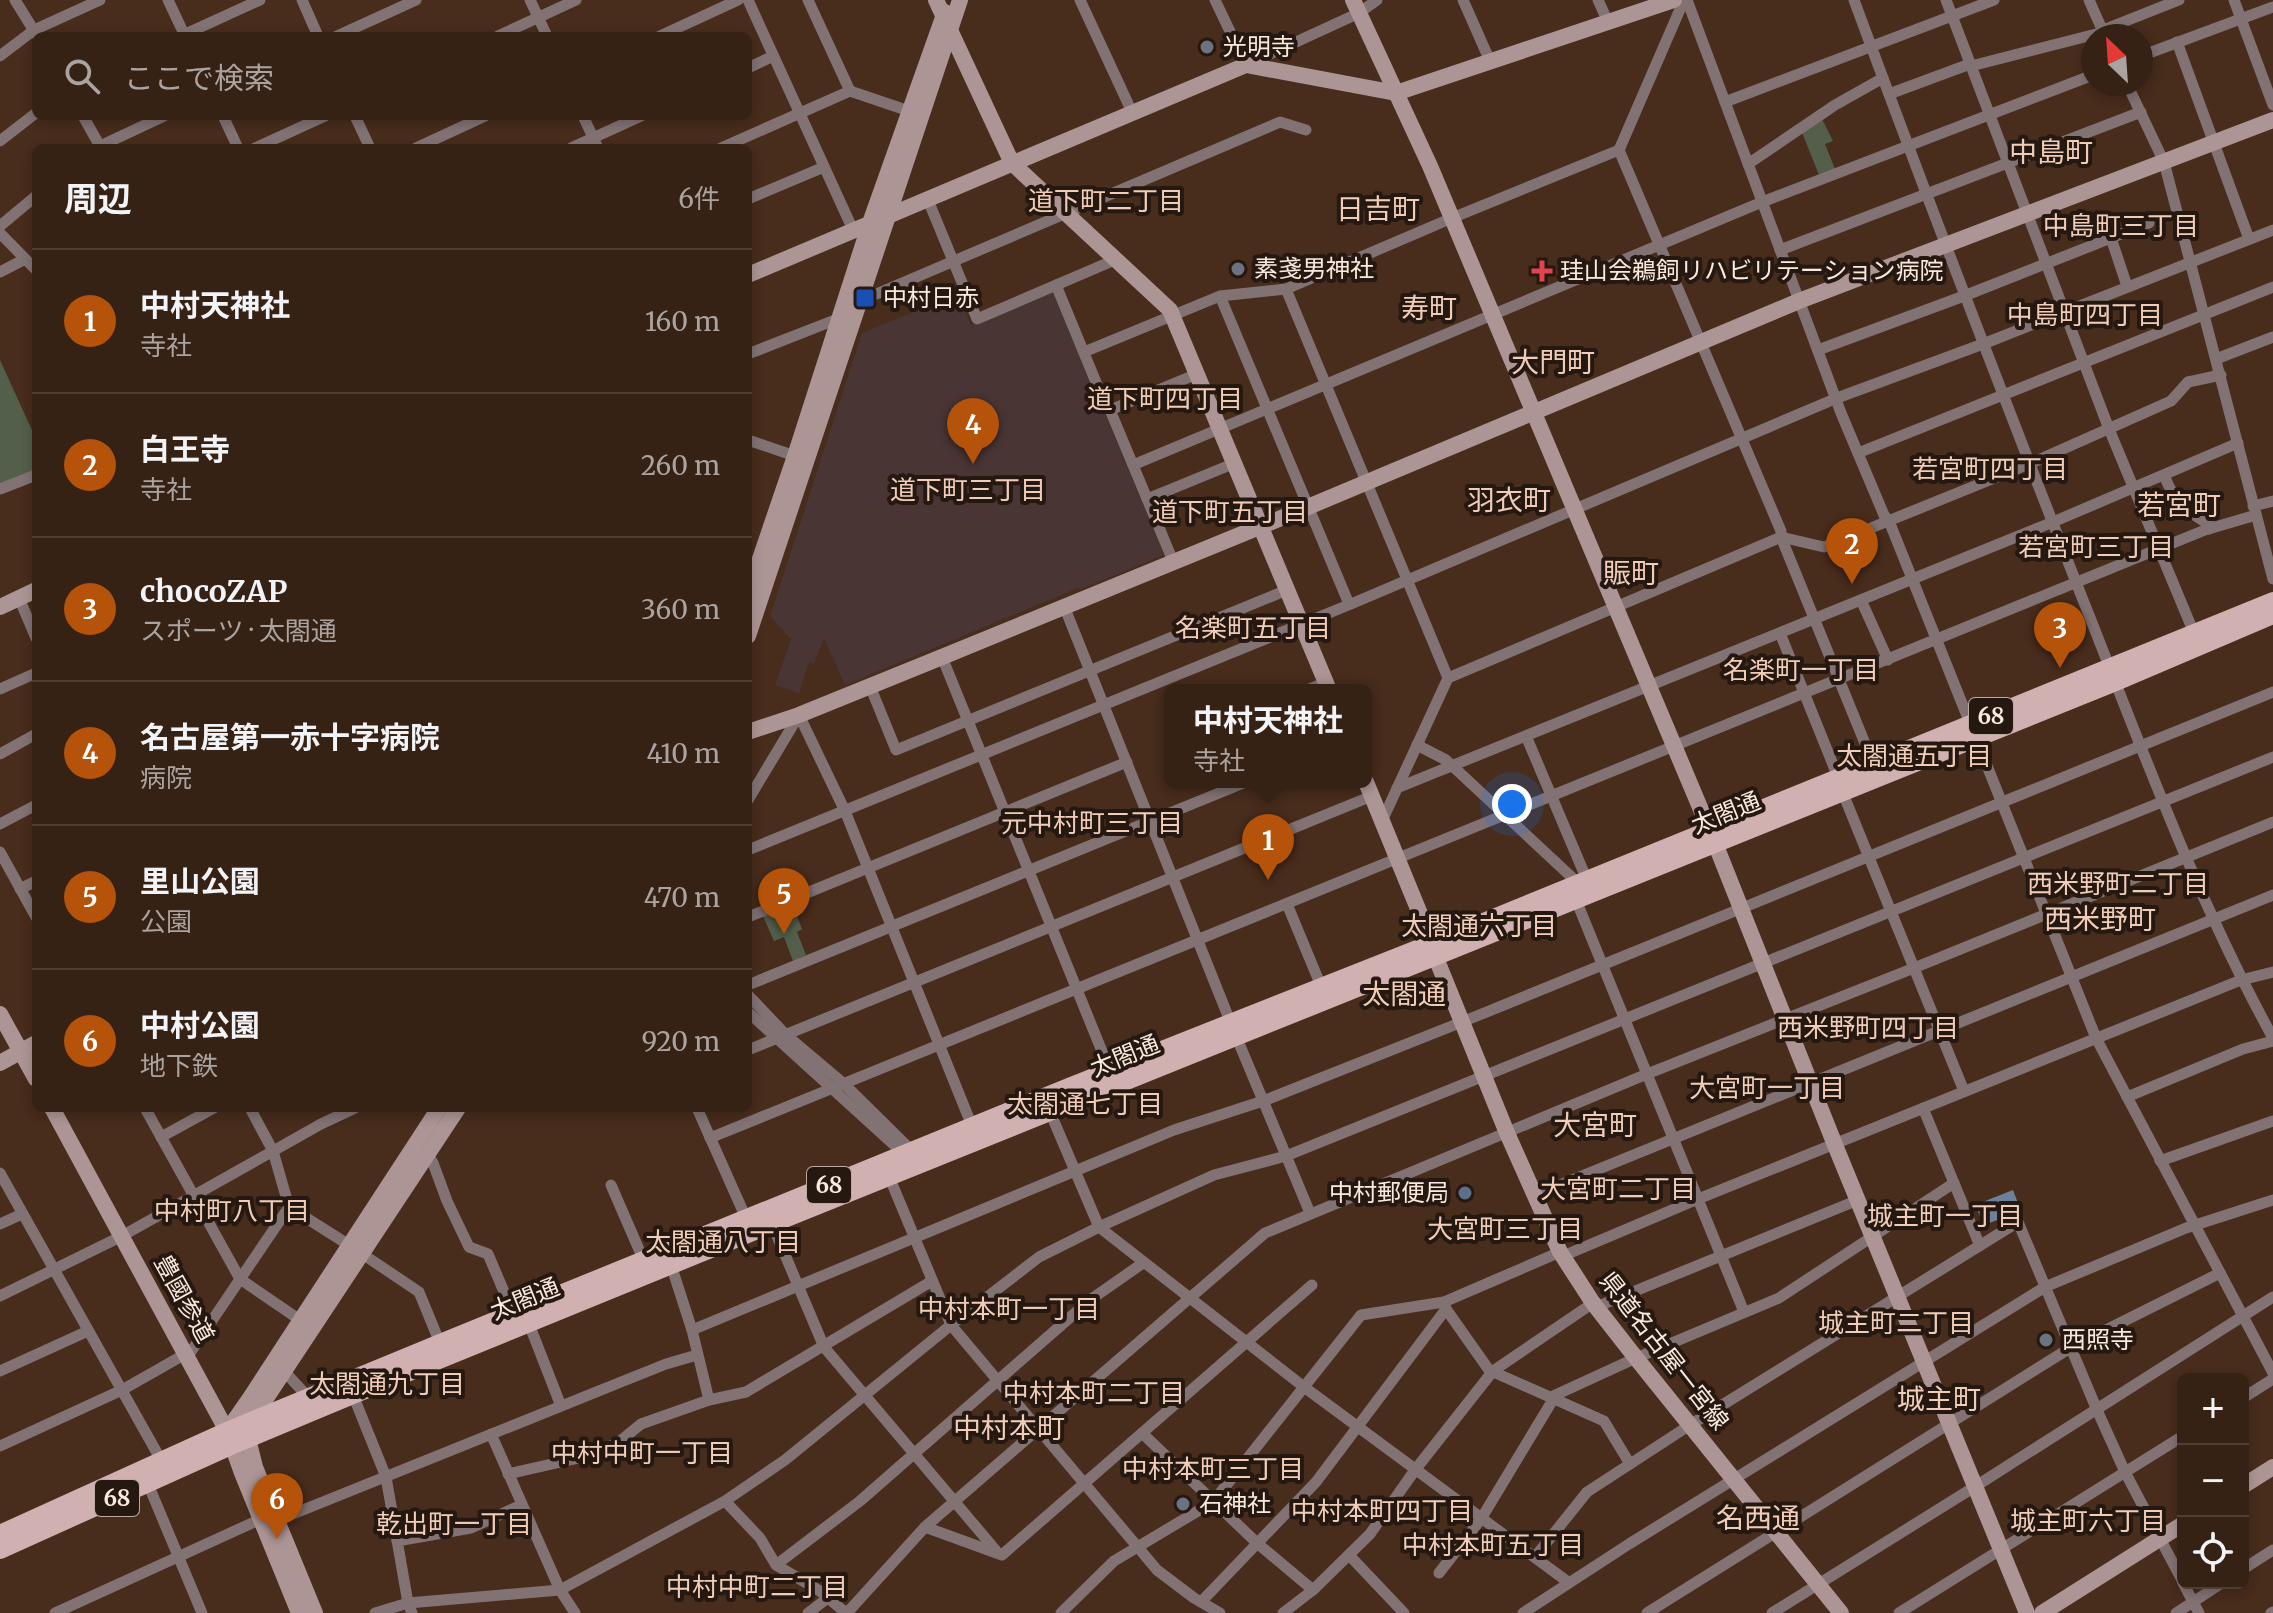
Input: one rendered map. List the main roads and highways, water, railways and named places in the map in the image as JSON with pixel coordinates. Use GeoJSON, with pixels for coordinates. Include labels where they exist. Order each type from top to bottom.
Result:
{"type":"FeatureCollection","features":[{"type":"Feature","properties":{"kind":"main road","name":"太閤通"},"geometry":{"type":"LineString","coordinates":[[2113,674],[2194,633],[2273,601]]}},
{"type":"Feature","properties":{"kind":"main road","name":"太閤通"},"geometry":{"type":"LineString","coordinates":[[0,1534],[161,1460],[353,1395],[644,1261],[746,1218],[1050,1112],[1234,1030],[1580,888],[2113,674],[2273,615]]}},
{"type":"Feature","properties":{"kind":"main road","name":"太閤通"},"geometry":{"type":"LineString","coordinates":[[1840,784],[1873,763],[1973,731]]}},
{"type":"Feature","properties":{"kind":"main road","name":"太閤通"},"geometry":{"type":"LineString","coordinates":[[0,1550],[148,1484],[308,1397],[440,1343],[671,1265],[772,1224],[886,1170],[908,1153],[972,1126],[1110,1071],[1234,1030],[1321,986],[1434,950]]}},
{"type":"Feature","properties":{"kind":"water"},"geometry":{"type":"Polygon","coordinates":[[[2013,1190],[2021,1211],[1984,1225],[1975,1205],[2013,1190]]]}},
{"type":"Feature","properties":{"kind":"place","name":"光明寺"},"geometry":{"type":"Point","coordinates":[1207,47]}},
{"type":"Feature","properties":{"kind":"place","name":"素戔男神社"},"geometry":{"type":"Point","coordinates":[1238,269]}},
{"type":"Feature","properties":{"kind":"place","name":"珪山会鵜飼リハビリテーション病院"},"geometry":{"type":"Point","coordinates":[1542,271]}},
{"type":"Feature","properties":{"kind":"place","name":"中村日赤"},"geometry":{"type":"Point","coordinates":[865,298]}},
{"type":"Feature","properties":{"kind":"place","name":"名古屋第一赤十字病院"},"geometry":{"type":"Point","coordinates":[973,464]}},
{"type":"Feature","properties":{"kind":"place","name":"白王寺"},"geometry":{"type":"Point","coordinates":[1852,584]}},
{"type":"Feature","properties":{"kind":"place","name":"chocoZAP"},"geometry":{"type":"Point","coordinates":[2060,668]}},
{"type":"Feature","properties":{"kind":"place","name":"中村天神社"},"geometry":{"type":"Point","coordinates":[1268,880]}},
{"type":"Feature","properties":{"kind":"place","name":"里山公園"},"geometry":{"type":"Point","coordinates":[784,934]}},
{"type":"Feature","properties":{"kind":"place","name":"中村郵便局"},"geometry":{"type":"Point","coordinates":[1465,1193]}},
{"type":"Feature","properties":{"kind":"place","name":"西照寺"},"geometry":{"type":"Point","coordinates":[2046,1340]}},
{"type":"Feature","properties":{"kind":"place","name":"石神社"},"geometry":{"type":"Point","coordinates":[1183,1504]}},
{"type":"Feature","properties":{"kind":"place","name":"中村公園"},"geometry":{"type":"Point","coordinates":[277,1539]}},
{"type":"Feature","properties":{"kind":"district","name":"中島町"},"geometry":{"type":"Point","coordinates":[2051,152]}},
{"type":"Feature","properties":{"kind":"district","name":"道下町二丁目"},"geometry":{"type":"Point","coordinates":[1106,201]}},
{"type":"Feature","properties":{"kind":"district","name":"日吉町"},"geometry":{"type":"Point","coordinates":[1378,209]}},
{"type":"Feature","properties":{"kind":"district","name":"中島町三丁目"},"geometry":{"type":"Point","coordinates":[2121,226]}},
{"type":"Feature","properties":{"kind":"district","name":"寿町"},"geometry":{"type":"Point","coordinates":[1429,308]}},
{"type":"Feature","properties":{"kind":"district","name":"中島町四丁目"},"geometry":{"type":"Point","coordinates":[2085,315]}},
{"type":"Feature","properties":{"kind":"district","name":"大門町"},"geometry":{"type":"Point","coordinates":[1553,362]}},
{"type":"Feature","properties":{"kind":"district","name":"道下町四丁目"},"geometry":{"type":"Point","coordinates":[1165,399]}},
{"type":"Feature","properties":{"kind":"district","name":"若宮町四丁目"},"geometry":{"type":"Point","coordinates":[1990,469]}},
{"type":"Feature","properties":{"kind":"district","name":"道下町三丁目"},"geometry":{"type":"Point","coordinates":[968,490]}},
{"type":"Feature","properties":{"kind":"district","name":"羽衣町"},"geometry":{"type":"Point","coordinates":[1509,500]}},
{"type":"Feature","properties":{"kind":"district","name":"若宮町"},"geometry":{"type":"Point","coordinates":[2179,505]}},
{"type":"Feature","properties":{"kind":"district","name":"道下町五丁目"},"geometry":{"type":"Point","coordinates":[1230,512]}},
{"type":"Feature","properties":{"kind":"district","name":"若宮町三丁目"},"geometry":{"type":"Point","coordinates":[2096,547]}},
{"type":"Feature","properties":{"kind":"district","name":"賑町"},"geometry":{"type":"Point","coordinates":[1631,573]}},
{"type":"Feature","properties":{"kind":"district","name":"名楽町五丁目"},"geometry":{"type":"Point","coordinates":[1253,628]}},
{"type":"Feature","properties":{"kind":"district","name":"名楽町一丁目"},"geometry":{"type":"Point","coordinates":[1801,670]}},
{"type":"Feature","properties":{"kind":"district","name":"太閤通五丁目"},"geometry":{"type":"Point","coordinates":[1914,756]}},
{"type":"Feature","properties":{"kind":"district","name":"元中村町三丁目"},"geometry":{"type":"Point","coordinates":[1092,823]}},
{"type":"Feature","properties":{"kind":"district","name":"西米野町二丁目"},"geometry":{"type":"Point","coordinates":[2118,884]}},
{"type":"Feature","properties":{"kind":"district","name":"西米野町"},"geometry":{"type":"Point","coordinates":[2100,919]}},
{"type":"Feature","properties":{"kind":"district","name":"太閤通六丁目"},"geometry":{"type":"Point","coordinates":[1479,926]}},
{"type":"Feature","properties":{"kind":"district","name":"太閤通"},"geometry":{"type":"Point","coordinates":[1404,994]}},
{"type":"Feature","properties":{"kind":"district","name":"西米野町四丁目"},"geometry":{"type":"Point","coordinates":[1868,1028]}},
{"type":"Feature","properties":{"kind":"district","name":"大宮町一丁目"},"geometry":{"type":"Point","coordinates":[1767,1088]}},
{"type":"Feature","properties":{"kind":"district","name":"太閤通七丁目"},"geometry":{"type":"Point","coordinates":[1085,1104]}},
{"type":"Feature","properties":{"kind":"district","name":"大宮町"},"geometry":{"type":"Point","coordinates":[1595,1125]}},
{"type":"Feature","properties":{"kind":"district","name":"大宮町二丁目"},"geometry":{"type":"Point","coordinates":[1618,1189]}},
{"type":"Feature","properties":{"kind":"district","name":"中村町八丁目"},"geometry":{"type":"Point","coordinates":[232,1211]}},
{"type":"Feature","properties":{"kind":"district","name":"城主町一丁目"},"geometry":{"type":"Point","coordinates":[1945,1216]}},
{"type":"Feature","properties":{"kind":"district","name":"大宮町三丁目"},"geometry":{"type":"Point","coordinates":[1505,1229]}},
{"type":"Feature","properties":{"kind":"district","name":"太閤通八丁目"},"geometry":{"type":"Point","coordinates":[723,1242]}},
{"type":"Feature","properties":{"kind":"district","name":"中村本町一丁目"},"geometry":{"type":"Point","coordinates":[1009,1309]}},
{"type":"Feature","properties":{"kind":"district","name":"城主町二丁目"},"geometry":{"type":"Point","coordinates":[1896,1323]}},
{"type":"Feature","properties":{"kind":"district","name":"太閤通九丁目"},"geometry":{"type":"Point","coordinates":[387,1384]}},
{"type":"Feature","properties":{"kind":"district","name":"中村本町二丁目"},"geometry":{"type":"Point","coordinates":[1094,1393]}},
{"type":"Feature","properties":{"kind":"district","name":"城主町"},"geometry":{"type":"Point","coordinates":[1939,1399]}},
{"type":"Feature","properties":{"kind":"district","name":"中村本町"},"geometry":{"type":"Point","coordinates":[1009,1428]}},
{"type":"Feature","properties":{"kind":"district","name":"中村中町一丁目"},"geometry":{"type":"Point","coordinates":[642,1453]}},
{"type":"Feature","properties":{"kind":"district","name":"中村本町三丁目"},"geometry":{"type":"Point","coordinates":[1213,1469]}},
{"type":"Feature","properties":{"kind":"district","name":"中村本町四丁目"},"geometry":{"type":"Point","coordinates":[1382,1511]}},
{"type":"Feature","properties":{"kind":"district","name":"名西通"},"geometry":{"type":"Point","coordinates":[1758,1518]}},
{"type":"Feature","properties":{"kind":"district","name":"城主町六丁目"},"geometry":{"type":"Point","coordinates":[2088,1521]}},
{"type":"Feature","properties":{"kind":"district","name":"乾出町一丁目"},"geometry":{"type":"Point","coordinates":[454,1524]}},
{"type":"Feature","properties":{"kind":"district","name":"中村本町五丁目"},"geometry":{"type":"Point","coordinates":[1493,1545]}},
{"type":"Feature","properties":{"kind":"district","name":"中村中町二丁目"},"geometry":{"type":"Point","coordinates":[757,1587]}}]}
